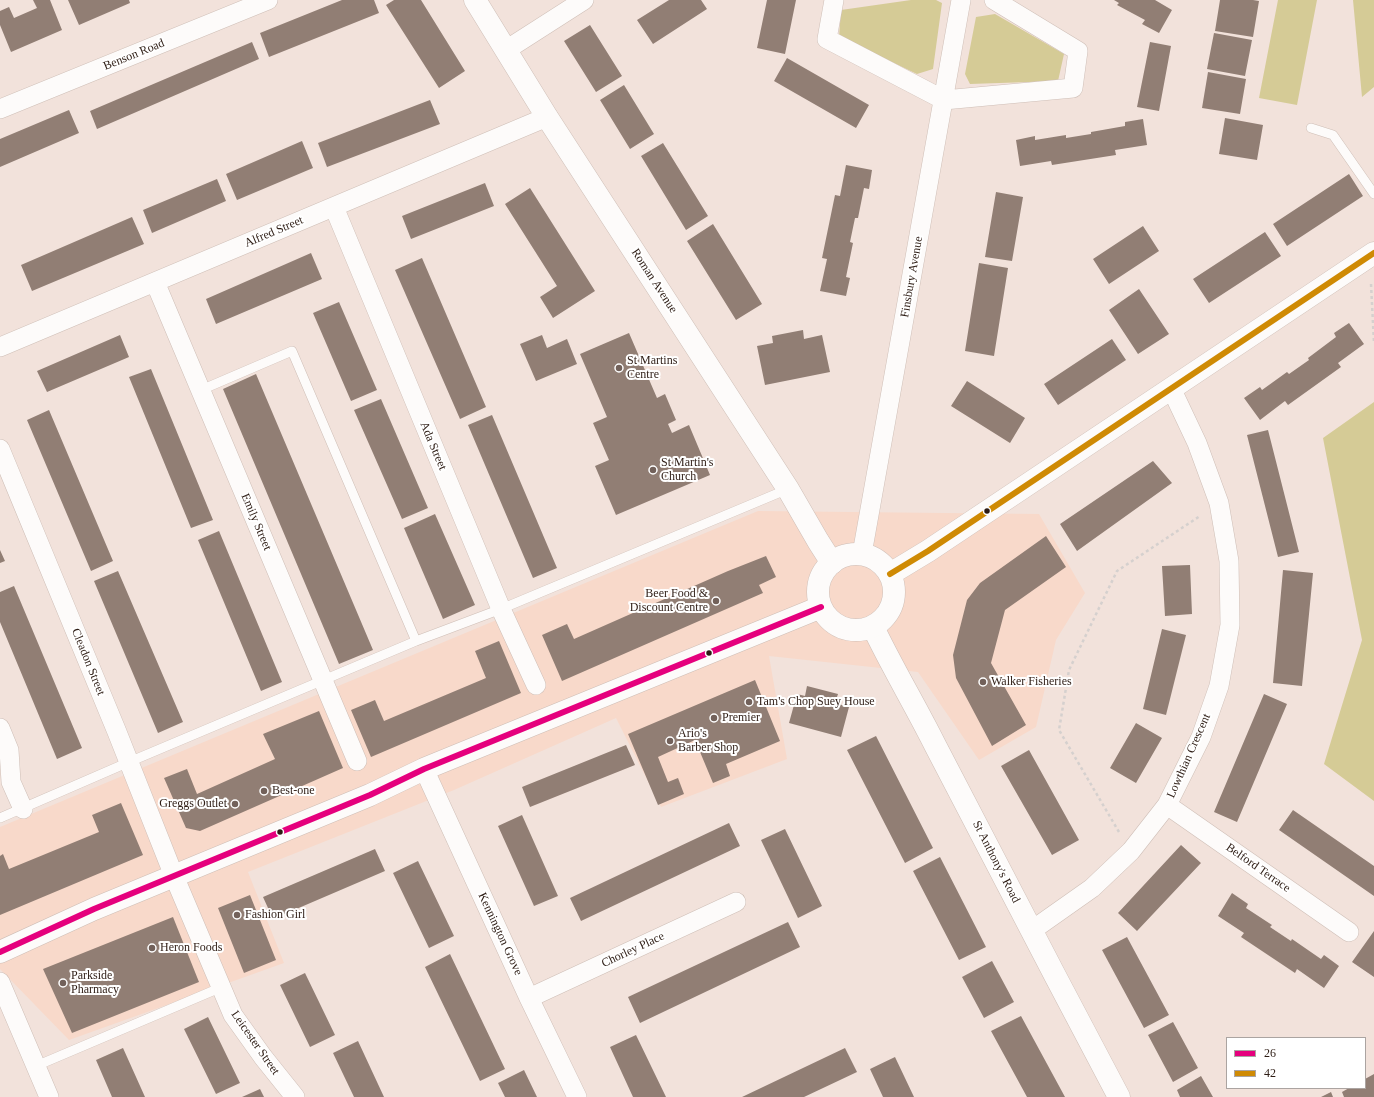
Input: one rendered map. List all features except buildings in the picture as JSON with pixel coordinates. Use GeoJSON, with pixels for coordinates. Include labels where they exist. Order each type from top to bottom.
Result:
{"type":"FeatureCollection","features":[{"type":"Feature","properties":{"kind":"main road","name":"Roman Avenue"},"geometry":{"type":"LineString","coordinates":[[475,0],[548,117],[788,489],[832,563]]}},
{"type":"Feature","properties":{"kind":"main road"},"geometry":{"type":"LineString","coordinates":[[890,574],[928,551],[1372,254]]}},
{"type":"Feature","properties":{"kind":"main road"},"geometry":{"type":"LineString","coordinates":[[862,554],[870,556],[885,566],[890,574],[894,586],[894,598],[890,610],[883,620],[873,627],[853,631],[843,628],[826,616],[818,598],[818,588],[823,574],[832,563],[841,557],[862,554]]}},
{"type":"Feature","properties":{"kind":"main road"},"geometry":{"type":"LineString","coordinates":[[0,952],[94,909],[370,795],[424,769],[821,607]]}},
{"type":"Feature","properties":{"kind":"main road","name":"St Anthony's Road"},"geometry":{"type":"LineString","coordinates":[[873,627],[889,661],[916,708],[1031,931],[1119,1097]]}},
{"type":"Feature","properties":{"kind":"street","name":"Benson Road"},"geometry":{"type":"LineString","coordinates":[[0,110],[268,0]]}},
{"type":"Feature","properties":{"kind":"street"},"geometry":{"type":"LineString","coordinates":[[506,50],[584,0]]}},
{"type":"Feature","properties":{"kind":"street"},"geometry":{"type":"LineString","coordinates":[[834,0],[827,38],[944,100],[1073,88],[1078,51],[994,0]]}},
{"type":"Feature","properties":{"kind":"street","name":"Finsbury Avenue"},"geometry":{"type":"LineString","coordinates":[[862,554],[961,0]]}},
{"type":"Feature","properties":{"kind":"street","name":"Alfred Street"},"geometry":{"type":"LineString","coordinates":[[0,347],[548,117]]}},
{"type":"Feature","properties":{"kind":"street","name":"Ada Street"},"geometry":{"type":"LineString","coordinates":[[334,207],[501,609],[536,685]]}},
{"type":"Feature","properties":{"kind":"street","name":"Emily Street"},"geometry":{"type":"LineString","coordinates":[[155,282],[357,761]]}},
{"type":"Feature","properties":{"kind":"street","name":"Lowthian Crescent"},"geometry":{"type":"LineString","coordinates":[[1031,931],[1092,888],[1130,852],[1167,805],[1200,737],[1219,686],[1230,626],[1228,561],[1219,503],[1197,443],[1171,388]]}},
{"type":"Feature","properties":{"kind":"street","name":"Cleadon Street"},"geometry":{"type":"LineString","coordinates":[[0,449],[129,762],[174,876]]}},
{"type":"Feature","properties":{"kind":"street"},"geometry":{"type":"LineString","coordinates":[[0,728],[9,750],[11,782],[22,808]]}},
{"type":"Feature","properties":{"kind":"street","name":"Kennington Grove"},"geometry":{"type":"LineString","coordinates":[[424,769],[529,998],[577,1097]]}},
{"type":"Feature","properties":{"kind":"street","name":"Belford Terrace"},"geometry":{"type":"LineString","coordinates":[[1167,805],[1349,932]]}},
{"type":"Feature","properties":{"kind":"street","name":"Leicester Street"},"geometry":{"type":"LineString","coordinates":[[174,876],[233,1015],[263,1057],[295,1097]]}},
{"type":"Feature","properties":{"kind":"street","name":"Chorley Place"},"geometry":{"type":"LineString","coordinates":[[529,998],[736,902]]}},
{"type":"Feature","properties":{"kind":"street"},"geometry":{"type":"LineString","coordinates":[[0,982],[49,1097]]}},
{"type":"Feature","properties":{"kind":"lane"},"geometry":{"type":"LineString","coordinates":[[1311,128],[1333,135],[1374,194]]}},
{"type":"Feature","properties":{"kind":"lane"},"geometry":{"type":"LineString","coordinates":[[201,390],[292,351],[416,641]]}},
{"type":"Feature","properties":{"kind":"lane"},"geometry":{"type":"LineString","coordinates":[[0,818],[416,641],[501,609],[788,489]]}},
{"type":"Feature","properties":{"kind":"lane"},"geometry":{"type":"LineString","coordinates":[[36,1066],[222,987]]}},
{"type":"Feature","properties":{"kind":"path"},"geometry":{"type":"LineString","coordinates":[[1372,254],[1374,343]]}},
{"type":"Feature","properties":{"kind":"path"},"geometry":{"type":"LineString","coordinates":[[1130,852],[1059,730],[1069,670],[1117,571],[1219,503]]}},
{"type":"Feature","properties":{"kind":"shaded area"},"geometry":{"type":"Polygon","coordinates":[[[911,0],[936,0],[942,3],[933,69],[917,74],[839,37],[841,10],[911,0]]]}},
{"type":"Feature","properties":{"kind":"shaded area"},"geometry":{"type":"Polygon","coordinates":[[[1278,0],[1317,0],[1297,105],[1259,98],[1278,0]]]}},
{"type":"Feature","properties":{"kind":"shaded area"},"geometry":{"type":"Polygon","coordinates":[[[1353,0],[1374,0],[1374,87],[1362,97],[1353,0]]]}},
{"type":"Feature","properties":{"kind":"shaded area"},"geometry":{"type":"Polygon","coordinates":[[[995,14],[1064,54],[1058,81],[970,84],[965,74],[976,17],[995,14]]]}},
{"type":"Feature","properties":{"kind":"shaded area"},"geometry":{"type":"Polygon","coordinates":[[[1374,402],[1374,801],[1324,764],[1362,640],[1323,438],[1374,402]]]}},
{"type":"Feature","properties":{"kind":"shaded area"},"geometry":{"type":"Polygon","coordinates":[[[758,511],[1039,514],[1085,593],[1056,640],[1036,727],[979,760],[918,672],[769,656],[787,759],[661,807],[616,718],[454,790],[248,872],[284,963],[69,1040],[0,969],[0,827],[758,511]]]}},
{"type":"Feature","properties":{"kind":"transit line","name":"42"},"geometry":{"type":"LineString","coordinates":[[890,574],[928,551],[1374,253]]}},
{"type":"Feature","properties":{"kind":"transit line","name":"26"},"geometry":{"type":"LineString","coordinates":[[0,952],[94,909],[370,795],[424,769],[821,607]]}},
{"type":"Feature","properties":{"kind":"place","name":"St Martins Centre"},"geometry":{"type":"Point","coordinates":[619,368]}},
{"type":"Feature","properties":{"kind":"place","name":"St Martin's Church"},"geometry":{"type":"Point","coordinates":[653,470]}},
{"type":"Feature","properties":{"kind":"place","name":"Beer Food & Discount Centre"},"geometry":{"type":"Point","coordinates":[716,601]}},
{"type":"Feature","properties":{"kind":"place","name":"Walker Fisheries"},"geometry":{"type":"Point","coordinates":[983,682]}},
{"type":"Feature","properties":{"kind":"place","name":"Tam's Chop Suey House"},"geometry":{"type":"Point","coordinates":[749,702]}},
{"type":"Feature","properties":{"kind":"place","name":"Premier"},"geometry":{"type":"Point","coordinates":[714,718]}},
{"type":"Feature","properties":{"kind":"place","name":"Ario's Barber Shop"},"geometry":{"type":"Point","coordinates":[670,741]}},
{"type":"Feature","properties":{"kind":"place","name":"Best-one"},"geometry":{"type":"Point","coordinates":[264,791]}},
{"type":"Feature","properties":{"kind":"place","name":"Greggs Outlet"},"geometry":{"type":"Point","coordinates":[235,804]}},
{"type":"Feature","properties":{"kind":"place","name":"Fashion Girl"},"geometry":{"type":"Point","coordinates":[237,915]}},
{"type":"Feature","properties":{"kind":"place","name":"Heron Foods"},"geometry":{"type":"Point","coordinates":[152,948]}},
{"type":"Feature","properties":{"kind":"place","name":"Parkside Pharmacy"},"geometry":{"type":"Point","coordinates":[63,983]}}]}
